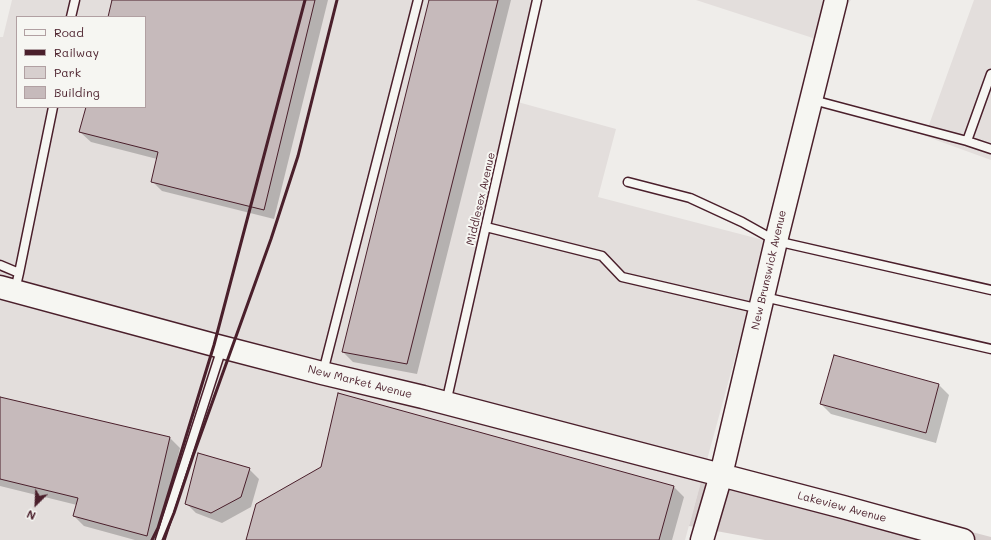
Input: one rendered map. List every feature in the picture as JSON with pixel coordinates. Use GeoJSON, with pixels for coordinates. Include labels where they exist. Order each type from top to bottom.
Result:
{"type":"FeatureCollection","features":[{"type":"Feature","properties":{"kind":"main road","name":"New Brunswick Avenue"},"geometry":{"type":"LineString","coordinates":[[702,540],[721,475],[811,99],[833,0]]}},
{"type":"Feature","properties":{"kind":"main road","name":"New Market Avenue"},"geometry":{"type":"LineString","coordinates":[[11,284],[223,347],[446,403],[721,475]]}},
{"type":"Feature","properties":{"kind":"main road","name":"Lakeview Avenue"},"geometry":{"type":"LineString","coordinates":[[721,475],[843,507],[955,539]]}},
{"type":"Feature","properties":{"kind":"lane"},"geometry":{"type":"LineString","coordinates":[[71,16],[75,0]]}},
{"type":"Feature","properties":{"kind":"lane"},"geometry":{"type":"LineString","coordinates":[[322,373],[418,0]]}},
{"type":"Feature","properties":{"kind":"lane","name":"Middlesex Avenue"},"geometry":{"type":"LineString","coordinates":[[446,403],[536,0]]}},
{"type":"Feature","properties":{"kind":"lane"},"geometry":{"type":"LineString","coordinates":[[967,141],[991,74]]}},
{"type":"Feature","properties":{"kind":"lane"},"geometry":{"type":"LineString","coordinates":[[811,99],[967,141],[991,150]]}},
{"type":"Feature","properties":{"kind":"lane"},"geometry":{"type":"LineString","coordinates":[[11,284],[53,108]]}},
{"type":"Feature","properties":{"kind":"lane"},"geometry":{"type":"LineString","coordinates":[[628,182],[690,198],[742,222],[776,241],[991,290]]}},
{"type":"Feature","properties":{"kind":"lane"},"geometry":{"type":"LineString","coordinates":[[486,227],[602,256],[622,276],[991,349]]}},
{"type":"Feature","properties":{"kind":"lane"},"geometry":{"type":"LineString","coordinates":[[0,265],[11,284]]}},
{"type":"Feature","properties":{"kind":"lane"},"geometry":{"type":"LineString","coordinates":[[160,540],[223,347]]}},
{"type":"Feature","properties":{"kind":"shaded area"},"geometry":{"type":"Polygon","coordinates":[[[12,0],[539,0],[514,101],[616,129],[598,197],[767,241],[685,540],[0,540],[0,37],[3,37],[12,0]]]}},
{"type":"Feature","properties":{"kind":"shaded area"},"geometry":{"type":"Polygon","coordinates":[[[696,0],[851,0],[819,40],[696,0]]]}},
{"type":"Feature","properties":{"kind":"shaded area"},"geometry":{"type":"Polygon","coordinates":[[[974,0],[991,0],[991,160],[925,136],[974,0]]]}},
{"type":"Feature","properties":{"kind":"green space"},"geometry":{"type":"Polygon","coordinates":[[[706,463],[991,537],[991,540],[765,540],[689,526],[706,463]]]}},
{"type":"Feature","properties":{"kind":"building"},"geometry":{"type":"Polygon","coordinates":[[[112,0],[315,0],[264,210],[151,182],[158,152],[79,132],[86,108],[146,108],[146,16],[108,16],[112,0]]]}},
{"type":"Feature","properties":{"kind":"building"},"geometry":{"type":"Polygon","coordinates":[[[429,0],[498,0],[407,364],[342,352],[429,0]]]}},
{"type":"Feature","properties":{"kind":"building"},"geometry":{"type":"Polygon","coordinates":[[[834,355],[939,384],[926,433],[820,404],[834,355]]]}},
{"type":"Feature","properties":{"kind":"building"},"geometry":{"type":"Polygon","coordinates":[[[338,393],[674,486],[659,540],[246,540],[256,504],[321,467],[338,393]]]}},
{"type":"Feature","properties":{"kind":"building"},"geometry":{"type":"Polygon","coordinates":[[[0,397],[170,437],[147,536],[73,516],[78,498],[0,479],[0,397]]]}},
{"type":"Feature","properties":{"kind":"building"},"geometry":{"type":"Polygon","coordinates":[[[198,453],[250,468],[241,497],[211,513],[185,504],[198,453]]]}},
{"type":"Feature","properties":{"kind":"railway"},"geometry":{"type":"LineString","coordinates":[[152,540],[158,528],[214,345],[305,0]]}},
{"type":"Feature","properties":{"kind":"railway"},"geometry":{"type":"LineString","coordinates":[[163,540],[174,513],[271,239],[298,156],[337,0]]}}]}
